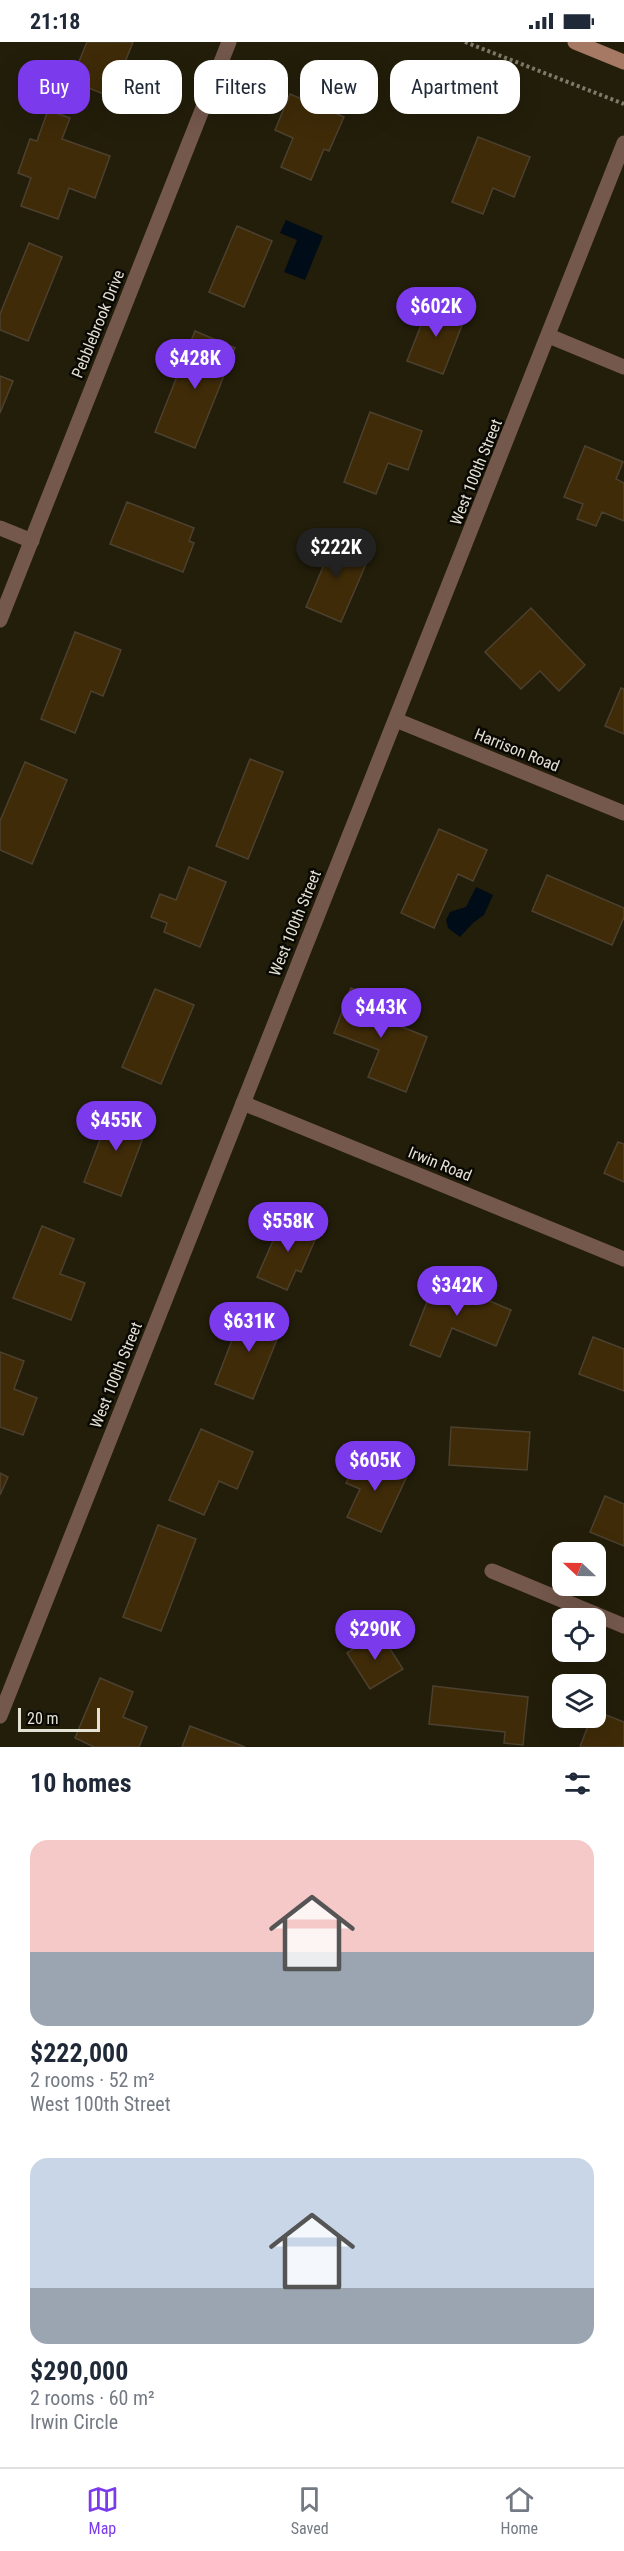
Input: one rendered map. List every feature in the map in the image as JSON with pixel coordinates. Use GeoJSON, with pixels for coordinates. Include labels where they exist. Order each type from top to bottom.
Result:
{"type":"FeatureCollection","features":[{"type":"Feature","properties":{"kind":"main road"},"geometry":{"type":"LineString","coordinates":[[575,42],[624,62]]}},
{"type":"Feature","properties":{"kind":"street","name":"Pebblebrook Drive"},"geometry":{"type":"LineString","coordinates":[[0,620],[229,42]]}},
{"type":"Feature","properties":{"kind":"street","name":"West 100th Street"},"geometry":{"type":"LineString","coordinates":[[0,1716],[624,143]]}},
{"type":"Feature","properties":{"kind":"street"},"geometry":{"type":"LineString","coordinates":[[549,336],[624,367]]}},
{"type":"Feature","properties":{"kind":"street"},"geometry":{"type":"LineString","coordinates":[[0,528],[32,541]]}},
{"type":"Feature","properties":{"kind":"street","name":"Harrison Road"},"geometry":{"type":"LineString","coordinates":[[396,720],[624,813]]}},
{"type":"Feature","properties":{"kind":"street","name":"Irwin Road"},"geometry":{"type":"LineString","coordinates":[[243,1103],[624,1259]]}},
{"type":"Feature","properties":{"kind":"street"},"geometry":{"type":"LineString","coordinates":[[492,1571],[624,1626]]}},
{"type":"Feature","properties":{"kind":"path"},"geometry":{"type":"LineString","coordinates":[[465,42],[624,104]]}},
{"type":"Feature","properties":{"kind":"shaded area"},"geometry":{"type":"Polygon","coordinates":[[[286,220],[323,236],[305,280],[284,272],[297,240],[280,233],[286,220]]]}},
{"type":"Feature","properties":{"kind":"shaded area"},"geometry":{"type":"Polygon","coordinates":[[[476,887],[493,895],[484,915],[460,937],[448,928],[446,920],[450,912],[466,907],[476,887]]]}},
{"type":"Feature","properties":{"kind":"building"},"geometry":{"type":"Polygon","coordinates":[[[87,42],[133,42],[126,60],[102,60],[102,93],[90,89],[90,60],[80,60],[87,42]]]}},
{"type":"Feature","properties":{"kind":"building"},"geometry":{"type":"Polygon","coordinates":[[[290,94],[300,98],[300,114],[337,114],[344,117],[329,151],[324,149],[311,180],[281,167],[293,138],[275,130],[282,114],[288,114],[290,94]]]}},
{"type":"Feature","properties":{"kind":"building"},"geometry":{"type":"Polygon","coordinates":[[[47,114],[59,114],[70,118],[62,139],[110,156],[95,198],[69,188],[58,219],[21,206],[31,178],[18,173],[30,139],[37,141],[47,114]]]}},
{"type":"Feature","properties":{"kind":"building"},"geometry":{"type":"Polygon","coordinates":[[[478,137],[530,157],[514,197],[493,188],[483,214],[452,202],[478,137]]]}},
{"type":"Feature","properties":{"kind":"building"},"geometry":{"type":"Polygon","coordinates":[[[237,226],[272,241],[244,307],[209,292],[237,226]]]}},
{"type":"Feature","properties":{"kind":"building"},"geometry":{"type":"Polygon","coordinates":[[[29,243],[62,257],[28,341],[0,330],[0,314],[29,243]]]}},
{"type":"Feature","properties":{"kind":"building"},"geometry":{"type":"Polygon","coordinates":[[[430,302],[466,315],[443,374],[407,361],[430,302]]]}},
{"type":"Feature","properties":{"kind":"building"},"geometry":{"type":"Polygon","coordinates":[[[195,331],[235,348],[195,448],[155,432],[195,331]]]}},
{"type":"Feature","properties":{"kind":"building"},"geometry":{"type":"Polygon","coordinates":[[[0,376],[13,381],[0,413],[0,376]]]}},
{"type":"Feature","properties":{"kind":"building"},"geometry":{"type":"Polygon","coordinates":[[[370,412],[422,431],[408,470],[388,463],[376,494],[344,482],[370,412]]]}},
{"type":"Feature","properties":{"kind":"building"},"geometry":{"type":"Polygon","coordinates":[[[585,446],[623,462],[616,479],[624,483],[624,521],[602,512],[596,526],[577,519],[583,504],[564,497],[585,446]]]}},
{"type":"Feature","properties":{"kind":"building"},"geometry":{"type":"Polygon","coordinates":[[[127,502],[194,528],[189,541],[194,543],[183,572],[110,544],[127,502]]]}},
{"type":"Feature","properties":{"kind":"building"},"geometry":{"type":"Polygon","coordinates":[[[325,538],[369,557],[341,622],[306,607],[323,567],[314,564],[325,538]]]}},
{"type":"Feature","properties":{"kind":"building"},"geometry":{"type":"Polygon","coordinates":[[[531,608],[585,665],[559,691],[540,671],[521,689],[485,652],[531,608]]]}},
{"type":"Feature","properties":{"kind":"building"},"geometry":{"type":"Polygon","coordinates":[[[75,632],[121,650],[103,696],[91,691],[75,733],[41,719],[75,632]]]}},
{"type":"Feature","properties":{"kind":"building"},"geometry":{"type":"Polygon","coordinates":[[[621,688],[624,689],[624,734],[605,726],[621,688]]]}},
{"type":"Feature","properties":{"kind":"building"},"geometry":{"type":"Polygon","coordinates":[[[250,759],[283,772],[248,859],[216,846],[250,759]]]}},
{"type":"Feature","properties":{"kind":"building"},"geometry":{"type":"Polygon","coordinates":[[[25,762],[67,780],[32,864],[0,850],[0,821],[25,762]]]}},
{"type":"Feature","properties":{"kind":"building"},"geometry":{"type":"Polygon","coordinates":[[[439,829],[487,850],[473,881],[458,874],[434,928],[401,913],[439,829]]]}},
{"type":"Feature","properties":{"kind":"building"},"geometry":{"type":"Polygon","coordinates":[[[189,867],[226,882],[200,947],[164,932],[167,923],[151,917],[160,894],[176,900],[189,867]]]}},
{"type":"Feature","properties":{"kind":"building"},"geometry":{"type":"Polygon","coordinates":[[[547,875],[624,908],[624,917],[612,945],[532,911],[547,875]]]}},
{"type":"Feature","properties":{"kind":"building"},"geometry":{"type":"Polygon","coordinates":[[[351,988],[392,1004],[385,1020],[427,1037],[406,1092],[368,1077],[379,1050],[334,1033],[351,988]]]}},
{"type":"Feature","properties":{"kind":"building"},"geometry":{"type":"Polygon","coordinates":[[[155,989],[194,1005],[161,1084],[122,1067],[155,989]]]}},
{"type":"Feature","properties":{"kind":"building"},"geometry":{"type":"Polygon","coordinates":[[[112,1108],[149,1122],[121,1196],[84,1182],[112,1108]]]}},
{"type":"Feature","properties":{"kind":"building"},"geometry":{"type":"Polygon","coordinates":[[[618,1142],[624,1144],[624,1182],[604,1173],[618,1142]]]}},
{"type":"Feature","properties":{"kind":"building"},"geometry":{"type":"Polygon","coordinates":[[[284,1216],[319,1231],[301,1272],[296,1270],[287,1290],[257,1277],[284,1216]]]}},
{"type":"Feature","properties":{"kind":"building"},"geometry":{"type":"Polygon","coordinates":[[[42,1226],[74,1239],[60,1274],[85,1283],[71,1320],[13,1298],[42,1226]]]}},
{"type":"Feature","properties":{"kind":"building"},"geometry":{"type":"Polygon","coordinates":[[[438,1274],[473,1288],[471,1293],[511,1310],[496,1346],[452,1328],[440,1357],[410,1345],[438,1274]]]}},
{"type":"Feature","properties":{"kind":"building"},"geometry":{"type":"Polygon","coordinates":[[[245,1307],[284,1322],[253,1399],[215,1384],[245,1307]]]}},
{"type":"Feature","properties":{"kind":"building"},"geometry":{"type":"Polygon","coordinates":[[[593,1337],[624,1349],[624,1391],[579,1374],[593,1337]]]}},
{"type":"Feature","properties":{"kind":"building"},"geometry":{"type":"Polygon","coordinates":[[[0,1352],[24,1361],[14,1389],[37,1398],[23,1435],[0,1427],[0,1352]]]}},
{"type":"Feature","properties":{"kind":"building"},"geometry":{"type":"Polygon","coordinates":[[[451,1427],[530,1432],[527,1470],[449,1465],[451,1427]]]}},
{"type":"Feature","properties":{"kind":"building"},"geometry":{"type":"Polygon","coordinates":[[[201,1429],[253,1452],[237,1489],[219,1481],[204,1515],[169,1500],[201,1429]]]}},
{"type":"Feature","properties":{"kind":"building"},"geometry":{"type":"Polygon","coordinates":[[[373,1456],[409,1472],[381,1532],[347,1517],[360,1489],[346,1483],[357,1460],[368,1466],[373,1456]]]}},
{"type":"Feature","properties":{"kind":"building"},"geometry":{"type":"Polygon","coordinates":[[[0,1473],[8,1477],[0,1495],[0,1473]]]}},
{"type":"Feature","properties":{"kind":"building"},"geometry":{"type":"Polygon","coordinates":[[[605,1496],[624,1504],[624,1546],[590,1532],[605,1496]]]}},
{"type":"Feature","properties":{"kind":"building"},"geometry":{"type":"Polygon","coordinates":[[[158,1525],[196,1539],[161,1631],[123,1617],[158,1525]]]}},
{"type":"Feature","properties":{"kind":"building"},"geometry":{"type":"Polygon","coordinates":[[[379,1632],[403,1669],[370,1689],[347,1653],[379,1632]]]}},
{"type":"Feature","properties":{"kind":"building"},"geometry":{"type":"Polygon","coordinates":[[[100,1678],[133,1692],[123,1717],[147,1727],[139,1747],[94,1747],[75,1738],[100,1678]]]}},
{"type":"Feature","properties":{"kind":"building"},"geometry":{"type":"Polygon","coordinates":[[[433,1686],[528,1697],[523,1745],[504,1743],[505,1732],[429,1724],[433,1686]]]}},
{"type":"Feature","properties":{"kind":"building"},"geometry":{"type":"Polygon","coordinates":[[[606,1715],[624,1722],[624,1747],[580,1747],[587,1728],[606,1728],[606,1715]]]}},
{"type":"Feature","properties":{"kind":"building"},"geometry":{"type":"Polygon","coordinates":[[[190,1726],[245,1747],[182,1747],[190,1726]]]}}]}
